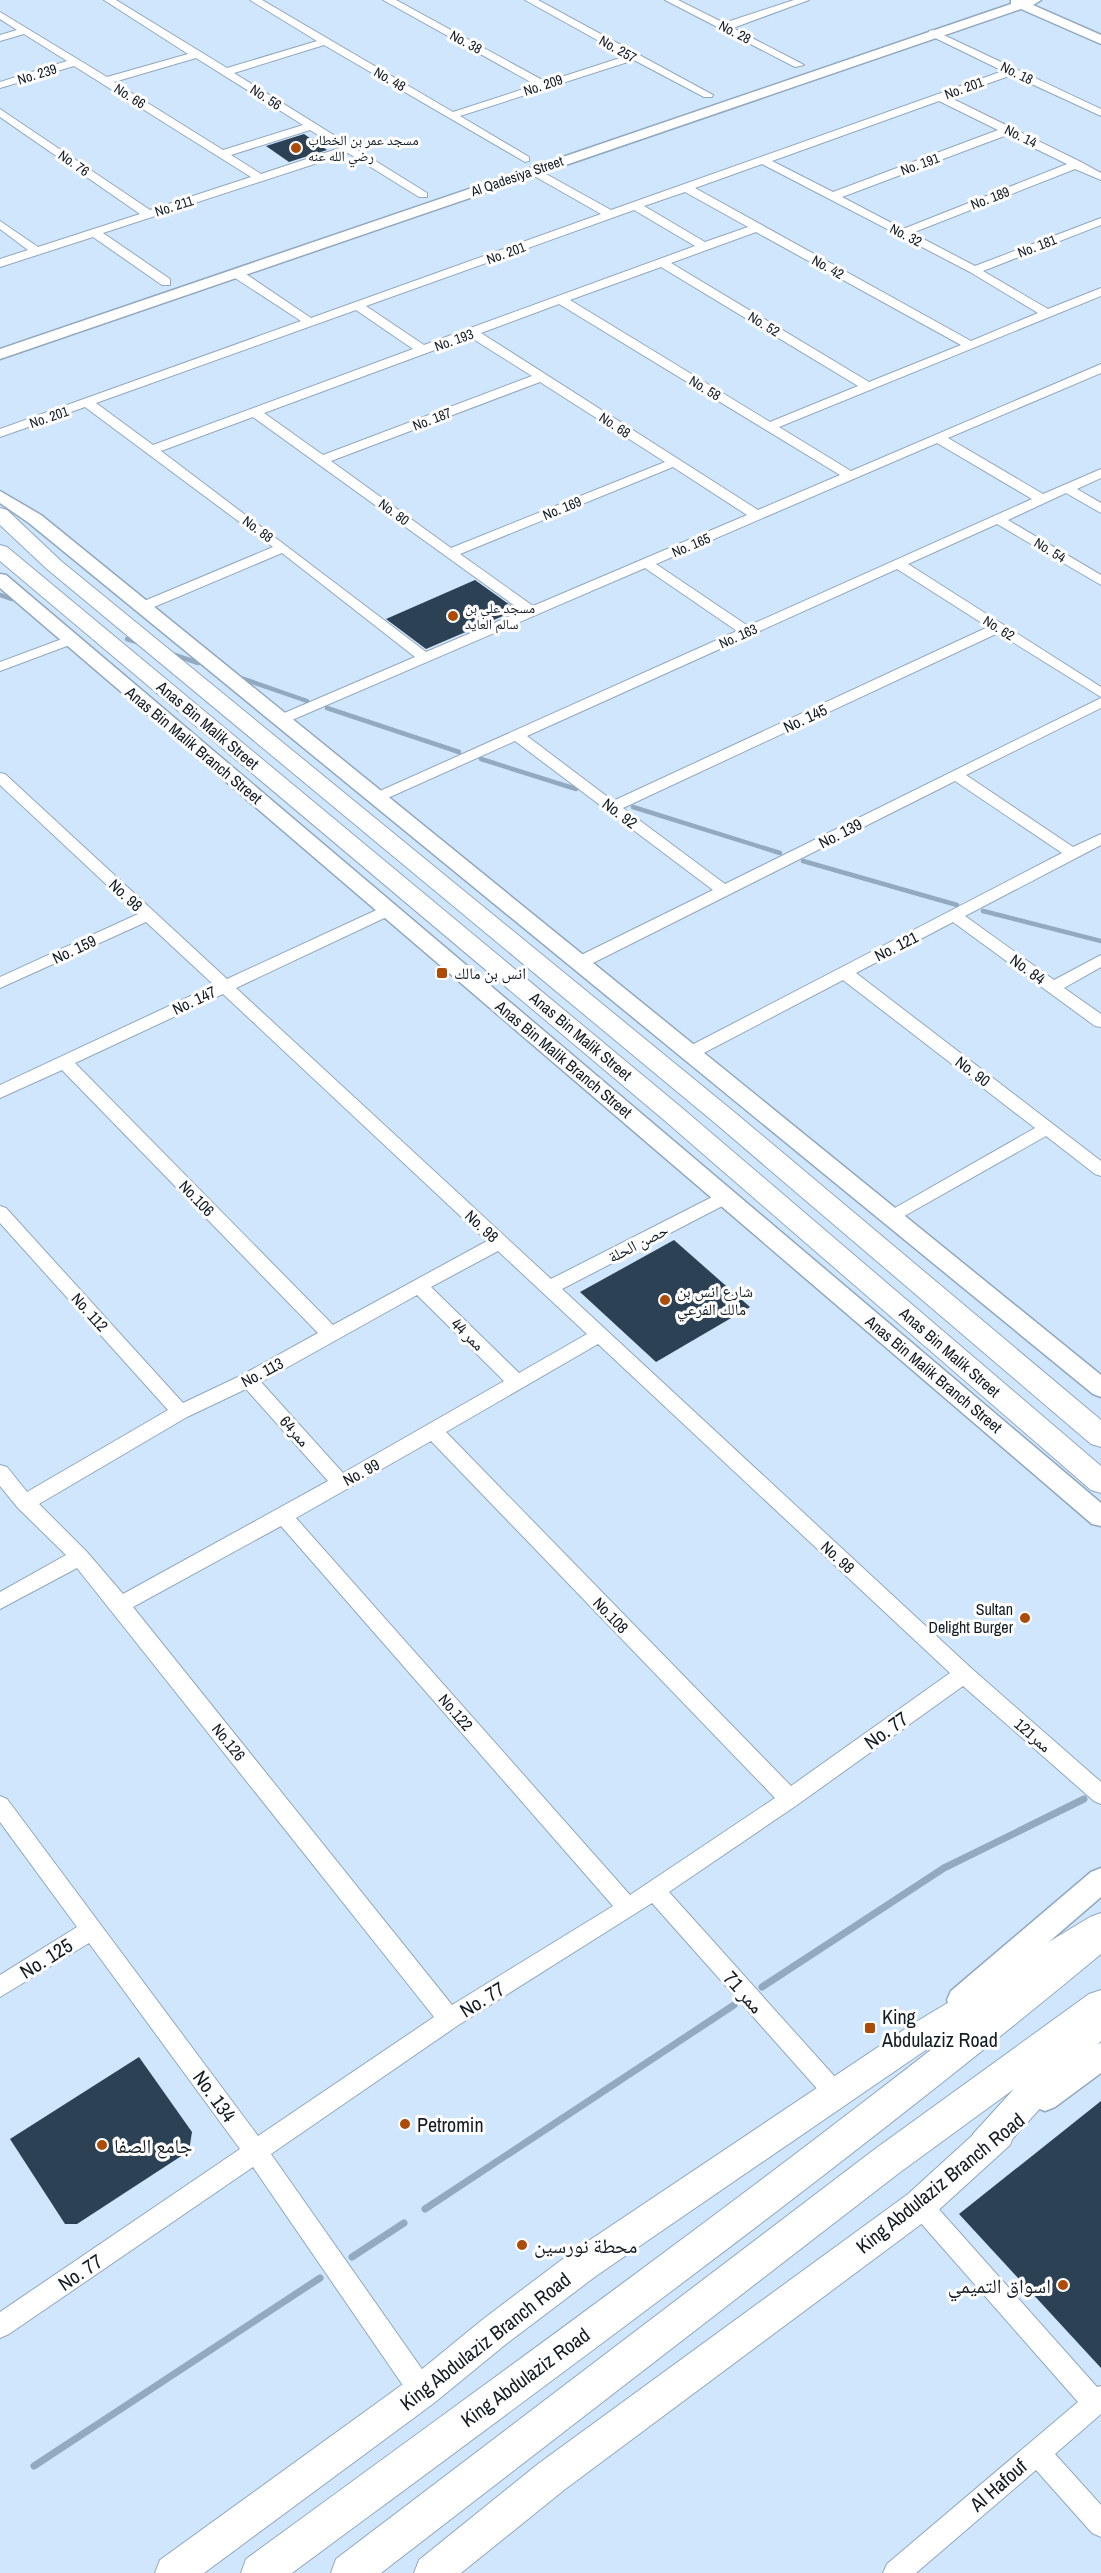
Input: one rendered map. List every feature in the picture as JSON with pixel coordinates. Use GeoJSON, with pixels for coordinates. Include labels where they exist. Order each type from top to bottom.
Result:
{"type":"FeatureCollection","features":[{"type":"Feature","properties":{"kind":"main road","name":"Anas Bin Malik Street"},"geometry":{"type":"LineString","coordinates":[[0,514],[54,565],[724,1117],[1101,1436]]}},
{"type":"Feature","properties":{"kind":"main road","name":"Anas Bin Malik Street"},"geometry":{"type":"LineString","coordinates":[[0,551],[673,1114],[1101,1482]]}},
{"type":"Feature","properties":{"kind":"main road","name":"King Abdulaziz Branch Road"},"geometry":{"type":"LineString","coordinates":[[173,2573],[422,2391],[494,2332],[584,2264],[922,2035],[1101,1927]]}},
{"type":"Feature","properties":{"kind":"main road","name":"King Abdulaziz Road"},"geometry":{"type":"LineString","coordinates":[[260,2573],[873,2120],[983,2033],[1101,1934]]}},
{"type":"Feature","properties":{"kind":"main road"},"geometry":{"type":"LineString","coordinates":[[350,2573],[886,2161],[1101,2004]]}},
{"type":"Feature","properties":{"kind":"main road"},"geometry":{"type":"LineString","coordinates":[[985,2145],[1101,2017]]}},
{"type":"Feature","properties":{"kind":"main road","name":"King Abdulaziz Branch Road"},"geometry":{"type":"LineString","coordinates":[[432,2573],[551,2477],[920,2205],[985,2145],[1045,2098]]}},
{"type":"Feature","properties":{"kind":"street","name":"No. 56"},"geometry":{"type":"LineString","coordinates":[[109,0],[423,195]]}},
{"type":"Feature","properties":{"kind":"street","name":"No. 48"},"geometry":{"type":"LineString","coordinates":[[255,0],[532,161],[611,215]]}},
{"type":"Feature","properties":{"kind":"street","name":"No. 38"},"geometry":{"type":"LineString","coordinates":[[388,0],[544,85]]}},
{"type":"Feature","properties":{"kind":"street","name":"No. 257"},"geometry":{"type":"LineString","coordinates":[[530,0],[633,57],[713,94]]}},
{"type":"Feature","properties":{"kind":"street","name":"No. 28"},"geometry":{"type":"LineString","coordinates":[[670,0],[804,63]]}},
{"type":"Feature","properties":{"kind":"street"},"geometry":{"type":"LineString","coordinates":[[683,6],[703,0]]}},
{"type":"Feature","properties":{"kind":"street"},"geometry":{"type":"LineString","coordinates":[[724,27],[796,1]]}},
{"type":"Feature","properties":{"kind":"street","name":"Al Qadesiya Street"},"geometry":{"type":"LineString","coordinates":[[0,354],[236,273],[532,161],[929,25],[1026,4],[1036,6],[1043,3],[1070,11]]}},
{"type":"Feature","properties":{"kind":"street"},"geometry":{"type":"LineString","coordinates":[[1026,4],[1101,40]]}},
{"type":"Feature","properties":{"kind":"street","name":"No. 66"},"geometry":{"type":"LineString","coordinates":[[0,15],[73,63],[106,81],[260,178]]}},
{"type":"Feature","properties":{"kind":"street","name":"No. 18"},"geometry":{"type":"LineString","coordinates":[[929,25],[1012,71],[1101,114]]}},
{"type":"Feature","properties":{"kind":"street"},"geometry":{"type":"LineString","coordinates":[[0,38],[24,31]]}},
{"type":"Feature","properties":{"kind":"street"},"geometry":{"type":"LineString","coordinates":[[226,72],[324,42]]}},
{"type":"Feature","properties":{"kind":"street"},"geometry":{"type":"LineString","coordinates":[[106,81],[196,55]]}},
{"type":"Feature","properties":{"kind":"street","name":"No. 209"},"geometry":{"type":"LineString","coordinates":[[454,116],[633,57]]}},
{"type":"Feature","properties":{"kind":"street","name":"No. 239"},"geometry":{"type":"LineString","coordinates":[[0,85],[73,63]]}},
{"type":"Feature","properties":{"kind":"street"},"geometry":{"type":"LineString","coordinates":[[779,72],[804,63]]}},
{"type":"Feature","properties":{"kind":"street","name":"No. 201"},"geometry":{"type":"LineString","coordinates":[[0,434],[1012,71]]}},
{"type":"Feature","properties":{"kind":"street"},"geometry":{"type":"LineString","coordinates":[[686,103],[713,94]]}},
{"type":"Feature","properties":{"kind":"street","name":"No. 14"},"geometry":{"type":"LineString","coordinates":[[940,97],[1101,177]]}},
{"type":"Feature","properties":{"kind":"street","name":"No. 76"},"geometry":{"type":"LineString","coordinates":[[0,112],[149,215]]}},
{"type":"Feature","properties":{"kind":"street"},"geometry":{"type":"LineString","coordinates":[[223,154],[311,126]]}},
{"type":"Feature","properties":{"kind":"street","name":"No. 191"},"geometry":{"type":"LineString","coordinates":[[831,197],[1009,130]]}},
{"type":"Feature","properties":{"kind":"street","name":"No. 211"},"geometry":{"type":"LineString","coordinates":[[0,263],[349,149]]}},
{"type":"Feature","properties":{"kind":"street","name":"No. 32"},"geometry":{"type":"LineString","coordinates":[[762,160],[974,270],[1048,314]]}},
{"type":"Feature","properties":{"kind":"street","name":"Al Qadesiya Street"},"geometry":{"type":"LineString","coordinates":[[505,166],[532,161]]}},
{"type":"Feature","properties":{"kind":"street","name":"No. 189"},"geometry":{"type":"LineString","coordinates":[[902,233],[1077,164]]}},
{"type":"Feature","properties":{"kind":"street","name":"Al Qadesiya Street"},"geometry":{"type":"LineString","coordinates":[[244,255],[484,173]]}},
{"type":"Feature","properties":{"kind":"street","name":"No. 42"},"geometry":{"type":"LineString","coordinates":[[686,188],[970,345]]}},
{"type":"Feature","properties":{"kind":"street"},"geometry":{"type":"LineString","coordinates":[[635,206],[705,246]]}},
{"type":"Feature","properties":{"kind":"street","name":"No. 181"},"geometry":{"type":"LineString","coordinates":[[974,270],[1101,221]]}},
{"type":"Feature","properties":{"kind":"street"},"geometry":{"type":"LineString","coordinates":[[0,224],[38,251]]}},
{"type":"Feature","properties":{"kind":"street","name":"No. 193"},"geometry":{"type":"LineString","coordinates":[[151,450],[755,228]]}},
{"type":"Feature","properties":{"kind":"street"},"geometry":{"type":"LineString","coordinates":[[95,233],[171,280]]}},
{"type":"Feature","properties":{"kind":"street","name":"No. 52"},"geometry":{"type":"LineString","coordinates":[[662,262],[867,386]]}},
{"type":"Feature","properties":{"kind":"street"},"geometry":{"type":"LineString","coordinates":[[236,273],[311,323]]}},
{"type":"Feature","properties":{"kind":"street"},"geometry":{"type":"LineString","coordinates":[[144,289],[171,280]]}},
{"type":"Feature","properties":{"kind":"street"},"geometry":{"type":"LineString","coordinates":[[769,427],[1101,292]]}},
{"type":"Feature","properties":{"kind":"street","name":"No. 58"},"geometry":{"type":"LineString","coordinates":[[561,300],[849,475]]}},
{"type":"Feature","properties":{"kind":"street"},"geometry":{"type":"LineString","coordinates":[[1083,300],[1101,310]]}},
{"type":"Feature","properties":{"kind":"street"},"geometry":{"type":"LineString","coordinates":[[358,306],[424,351]]}},
{"type":"Feature","properties":{"kind":"street","name":"No. 68"},"geometry":{"type":"LineString","coordinates":[[473,333],[758,516]]}},
{"type":"Feature","properties":{"kind":"street","name":"No. 165"},"geometry":{"type":"LineString","coordinates":[[280,720],[1101,368]]}},
{"type":"Feature","properties":{"kind":"street","name":"No. 187"},"geometry":{"type":"LineString","coordinates":[[323,460],[541,377]]}},
{"type":"Feature","properties":{"kind":"street","name":"No. 88"},"geometry":{"type":"LineString","coordinates":[[88,403],[283,548],[425,658]]}},
{"type":"Feature","properties":{"kind":"street","name":"No. 80"},"geometry":{"type":"LineString","coordinates":[[256,413],[532,612]]}},
{"type":"Feature","properties":{"kind":"street"},"geometry":{"type":"LineString","coordinates":[[938,438],[1041,499]]}},
{"type":"Feature","properties":{"kind":"street","name":"No. 169"},"geometry":{"type":"LineString","coordinates":[[450,553],[673,463]]}},
{"type":"Feature","properties":{"kind":"street","name":"No. 163"},"geometry":{"type":"LineString","coordinates":[[376,798],[1101,473]]}},
{"type":"Feature","properties":{"kind":"street"},"geometry":{"type":"LineString","coordinates":[[1066,488],[1101,509]]}},
{"type":"Feature","properties":{"kind":"street"},"geometry":{"type":"LineString","coordinates":[[0,496],[35,519],[1101,1388]]}},
{"type":"Feature","properties":{"kind":"street","name":"No. 54"},"geometry":{"type":"LineString","coordinates":[[998,519],[1101,581]]}},
{"type":"Feature","properties":{"kind":"street"},"geometry":{"type":"LineString","coordinates":[[142,607],[283,548]]}},
{"type":"Feature","properties":{"kind":"street"},"geometry":{"type":"LineString","coordinates":[[646,563],[747,632]]}},
{"type":"Feature","properties":{"kind":"street","name":"No. 62"},"geometry":{"type":"LineString","coordinates":[[898,564],[1101,693]]}},
{"type":"Feature","properties":{"kind":"street","name":"Anas Bin Malik Branch Street"},"geometry":{"type":"LineString","coordinates":[[0,579],[1101,1517]]}},
{"type":"Feature","properties":{"kind":"street","name":"No. 145"},"geometry":{"type":"LineString","coordinates":[[612,807],[999,628]]}},
{"type":"Feature","properties":{"kind":"street"},"geometry":{"type":"LineString","coordinates":[[0,667],[70,640]]}},
{"type":"Feature","properties":{"kind":"street","name":"No. 139"},"geometry":{"type":"LineString","coordinates":[[579,963],[1101,702]]}},
{"type":"Feature","properties":{"kind":"street"},"geometry":{"type":"LineString","coordinates":[[280,720],[448,891]]}},
{"type":"Feature","properties":{"kind":"street"},"geometry":{"type":"LineString","coordinates":[[175,730],[434,914]]}},
{"type":"Feature","properties":{"kind":"street","name":"No. 92"},"geometry":{"type":"LineString","coordinates":[[516,735],[724,891]]}},
{"type":"Feature","properties":{"kind":"street"},"geometry":{"type":"LineString","coordinates":[[956,775],[1073,854]]}},
{"type":"Feature","properties":{"kind":"street","name":"No. 98"},"geometry":{"type":"LineString","coordinates":[[0,777],[964,1674]]}},
{"type":"Feature","properties":{"kind":"street","name":"No. 121"},"geometry":{"type":"LineString","coordinates":[[690,1053],[1101,839]]}},
{"type":"Feature","properties":{"kind":"street","name":"No. 147"},"geometry":{"type":"LineString","coordinates":[[0,1092],[389,910]]}},
{"type":"Feature","properties":{"kind":"street","name":"No. 159"},"geometry":{"type":"LineString","coordinates":[[0,983],[148,915]]}},
{"type":"Feature","properties":{"kind":"street","name":"No. 84"},"geometry":{"type":"LineString","coordinates":[[955,915],[1101,1022]]}},
{"type":"Feature","properties":{"kind":"street"},"geometry":{"type":"LineString","coordinates":[[1053,987],[1101,960]]}},
{"type":"Feature","properties":{"kind":"street","name":"No. 90"},"geometry":{"type":"LineString","coordinates":[[845,973],[1101,1170]]}},
{"type":"Feature","properties":{"kind":"street","name":"No.106"},"geometry":{"type":"LineString","coordinates":[[64,1062],[330,1334]]}},
{"type":"Feature","properties":{"kind":"street"},"geometry":{"type":"LineString","coordinates":[[892,1217],[1047,1128]]}},
{"type":"Feature","properties":{"kind":"street","name":"حصن الحلة"},"geometry":{"type":"LineString","coordinates":[[549,1288],[726,1197]]}},
{"type":"Feature","properties":{"kind":"street","name":"No. 112"},"geometry":{"type":"LineString","coordinates":[[0,1212],[180,1412]]}},
{"type":"Feature","properties":{"kind":"street","name":"No. 113"},"geometry":{"type":"LineString","coordinates":[[25,1503],[180,1412],[249,1380],[499,1242]]}},
{"type":"Feature","properties":{"kind":"street","name":"ممر 44"},"geometry":{"type":"LineString","coordinates":[[418,1286],[518,1382]]}},
{"type":"Feature","properties":{"kind":"street","name":"No. 99"},"geometry":{"type":"LineString","coordinates":[[120,1605],[283,1516],[600,1335]]}},
{"type":"Feature","properties":{"kind":"street","name":"ممر64"},"geometry":{"type":"LineString","coordinates":[[249,1380],[341,1483]]}},
{"type":"Feature","properties":{"kind":"street","name":"No.108"},"geometry":{"type":"LineString","coordinates":[[433,1431],[790,1799]]}},
{"type":"Feature","properties":{"kind":"street","name":"No.126"},"geometry":{"type":"LineString","coordinates":[[0,1472],[25,1503],[80,1557],[120,1605],[449,2019]]}},
{"type":"Feature","properties":{"kind":"street","name":"No.122"},"geometry":{"type":"LineString","coordinates":[[283,1516],[628,1908]]}},
{"type":"Feature","properties":{"kind":"street"},"geometry":{"type":"LineString","coordinates":[[0,1601],[80,1557]]}},
{"type":"Feature","properties":{"kind":"street","name":"ممر121"},"geometry":{"type":"LineString","coordinates":[[964,1674],[1101,1795]]}},
{"type":"Feature","properties":{"kind":"street","name":"No. 77"},"geometry":{"type":"LineString","coordinates":[[0,2326],[449,2019],[628,1908],[653,1889],[790,1799],[964,1674]]}},
{"type":"Feature","properties":{"kind":"street","name":"No. 134"},"geometry":{"type":"LineString","coordinates":[[0,1805],[256,2152],[422,2391]]}},
{"type":"Feature","properties":{"kind":"street"},"geometry":{"type":"LineString","coordinates":[[922,2035],[1101,1880]]}},
{"type":"Feature","properties":{"kind":"street","name":"ممر 71"},"geometry":{"type":"LineString","coordinates":[[653,1889],[836,2094]]}},
{"type":"Feature","properties":{"kind":"street","name":"No. 125"},"geometry":{"type":"LineString","coordinates":[[0,1987],[92,1929]]}},
{"type":"Feature","properties":{"kind":"street"},"geometry":{"type":"LineString","coordinates":[[1045,2098],[1101,2056]]}},
{"type":"Feature","properties":{"kind":"street"},"geometry":{"type":"LineString","coordinates":[[920,2205],[1098,2401]]}},
{"type":"Feature","properties":{"kind":"street","name":"Al Hafouf"},"geometry":{"type":"LineString","coordinates":[[896,2573],[1098,2401]]}},
{"type":"Feature","properties":{"kind":"street"},"geometry":{"type":"LineString","coordinates":[[1037,2452],[1101,2524]]}},
{"type":"Feature","properties":{"kind":"building","name":"مسجد عمر بن الخطاب رضي الله عنه"},"geometry":{"type":"Polygon","coordinates":[[[304,134],[327,150],[289,162],[266,146],[304,134]]]}},
{"type":"Feature","properties":{"kind":"building","name":"مسجد علي بن سالم العايد"},"geometry":{"type":"Polygon","coordinates":[[[475,580],[517,610],[426,649],[386,619],[475,580]]]}},
{"type":"Feature","properties":{"kind":"building","name":"شارع انس بن مالك الفرعي"},"geometry":{"type":"Polygon","coordinates":[[[674,1240],[750,1307],[656,1362],[580,1292],[674,1240]]]}},
{"type":"Feature","properties":{"kind":"building","name":"جامع الصفا"},"geometry":{"type":"Polygon","coordinates":[[[139,2057],[192,2132],[189,2151],[77,2224],[65,2224],[10,2139],[139,2057]]]}},
{"type":"Feature","properties":{"kind":"building","name":"اسواق التميمي"},"geometry":{"type":"Polygon","coordinates":[[[1101,2101],[1101,2368],[959,2214],[1101,2101]]]}},
{"type":"Feature","properties":{"kind":"waterway"},"geometry":{"type":"LineString","coordinates":[[0,595],[12,599]]}},
{"type":"Feature","properties":{"kind":"waterway"},"geometry":{"type":"LineString","coordinates":[[127,639],[140,643]]}},
{"type":"Feature","properties":{"kind":"waterway"},"geometry":{"type":"LineString","coordinates":[[172,654],[198,663]]}},
{"type":"Feature","properties":{"kind":"waterway"},"geometry":{"type":"LineString","coordinates":[[241,678],[307,701]]}},
{"type":"Feature","properties":{"kind":"waterway"},"geometry":{"type":"LineString","coordinates":[[327,708],[459,752]]}},
{"type":"Feature","properties":{"kind":"waterway"},"geometry":{"type":"LineString","coordinates":[[481,759],[576,789]]}},
{"type":"Feature","properties":{"kind":"waterway"},"geometry":{"type":"LineString","coordinates":[[633,807],[780,853]]}},
{"type":"Feature","properties":{"kind":"waterway"},"geometry":{"type":"LineString","coordinates":[[803,861],[957,905]]}},
{"type":"Feature","properties":{"kind":"waterway"},"geometry":{"type":"LineString","coordinates":[[983,911],[1101,941]]}},
{"type":"Feature","properties":{"kind":"waterway"},"geometry":{"type":"LineString","coordinates":[[762,1987],[944,1868],[1084,1799]]}},
{"type":"Feature","properties":{"kind":"waterway"},"geometry":{"type":"LineString","coordinates":[[425,2209],[734,2005]]}},
{"type":"Feature","properties":{"kind":"waterway"},"geometry":{"type":"LineString","coordinates":[[352,2257],[404,2223]]}},
{"type":"Feature","properties":{"kind":"waterway"},"geometry":{"type":"LineString","coordinates":[[34,2466],[320,2278]]}},
{"type":"Feature","properties":{"kind":"place","name":"مسجد عمر بن الخطاب رضي الله عنه"},"geometry":{"type":"Point","coordinates":[296,148]}},
{"type":"Feature","properties":{"kind":"place","name":"مسجد علي بن سالم العايد"},"geometry":{"type":"Point","coordinates":[453,616]}},
{"type":"Feature","properties":{"kind":"place","name":"انس بن مالك"},"geometry":{"type":"Point","coordinates":[442,973]}},
{"type":"Feature","properties":{"kind":"place","name":"شارع انس بن مالك الفرعي"},"geometry":{"type":"Point","coordinates":[665,1300]}},
{"type":"Feature","properties":{"kind":"place","name":"Sultan Delight Burger"},"geometry":{"type":"Point","coordinates":[1025,1618]}},
{"type":"Feature","properties":{"kind":"place","name":"King Abdulaziz Road"},"geometry":{"type":"Point","coordinates":[870,2028]}},
{"type":"Feature","properties":{"kind":"place","name":"Petromin"},"geometry":{"type":"Point","coordinates":[405,2124]}},
{"type":"Feature","properties":{"kind":"place","name":"جامع الصفا"},"geometry":{"type":"Point","coordinates":[102,2145]}},
{"type":"Feature","properties":{"kind":"place","name":"محطة نورسين"},"geometry":{"type":"Point","coordinates":[522,2245]}},
{"type":"Feature","properties":{"kind":"place","name":"اسواق التميمي"},"geometry":{"type":"Point","coordinates":[1063,2285]}}]}
